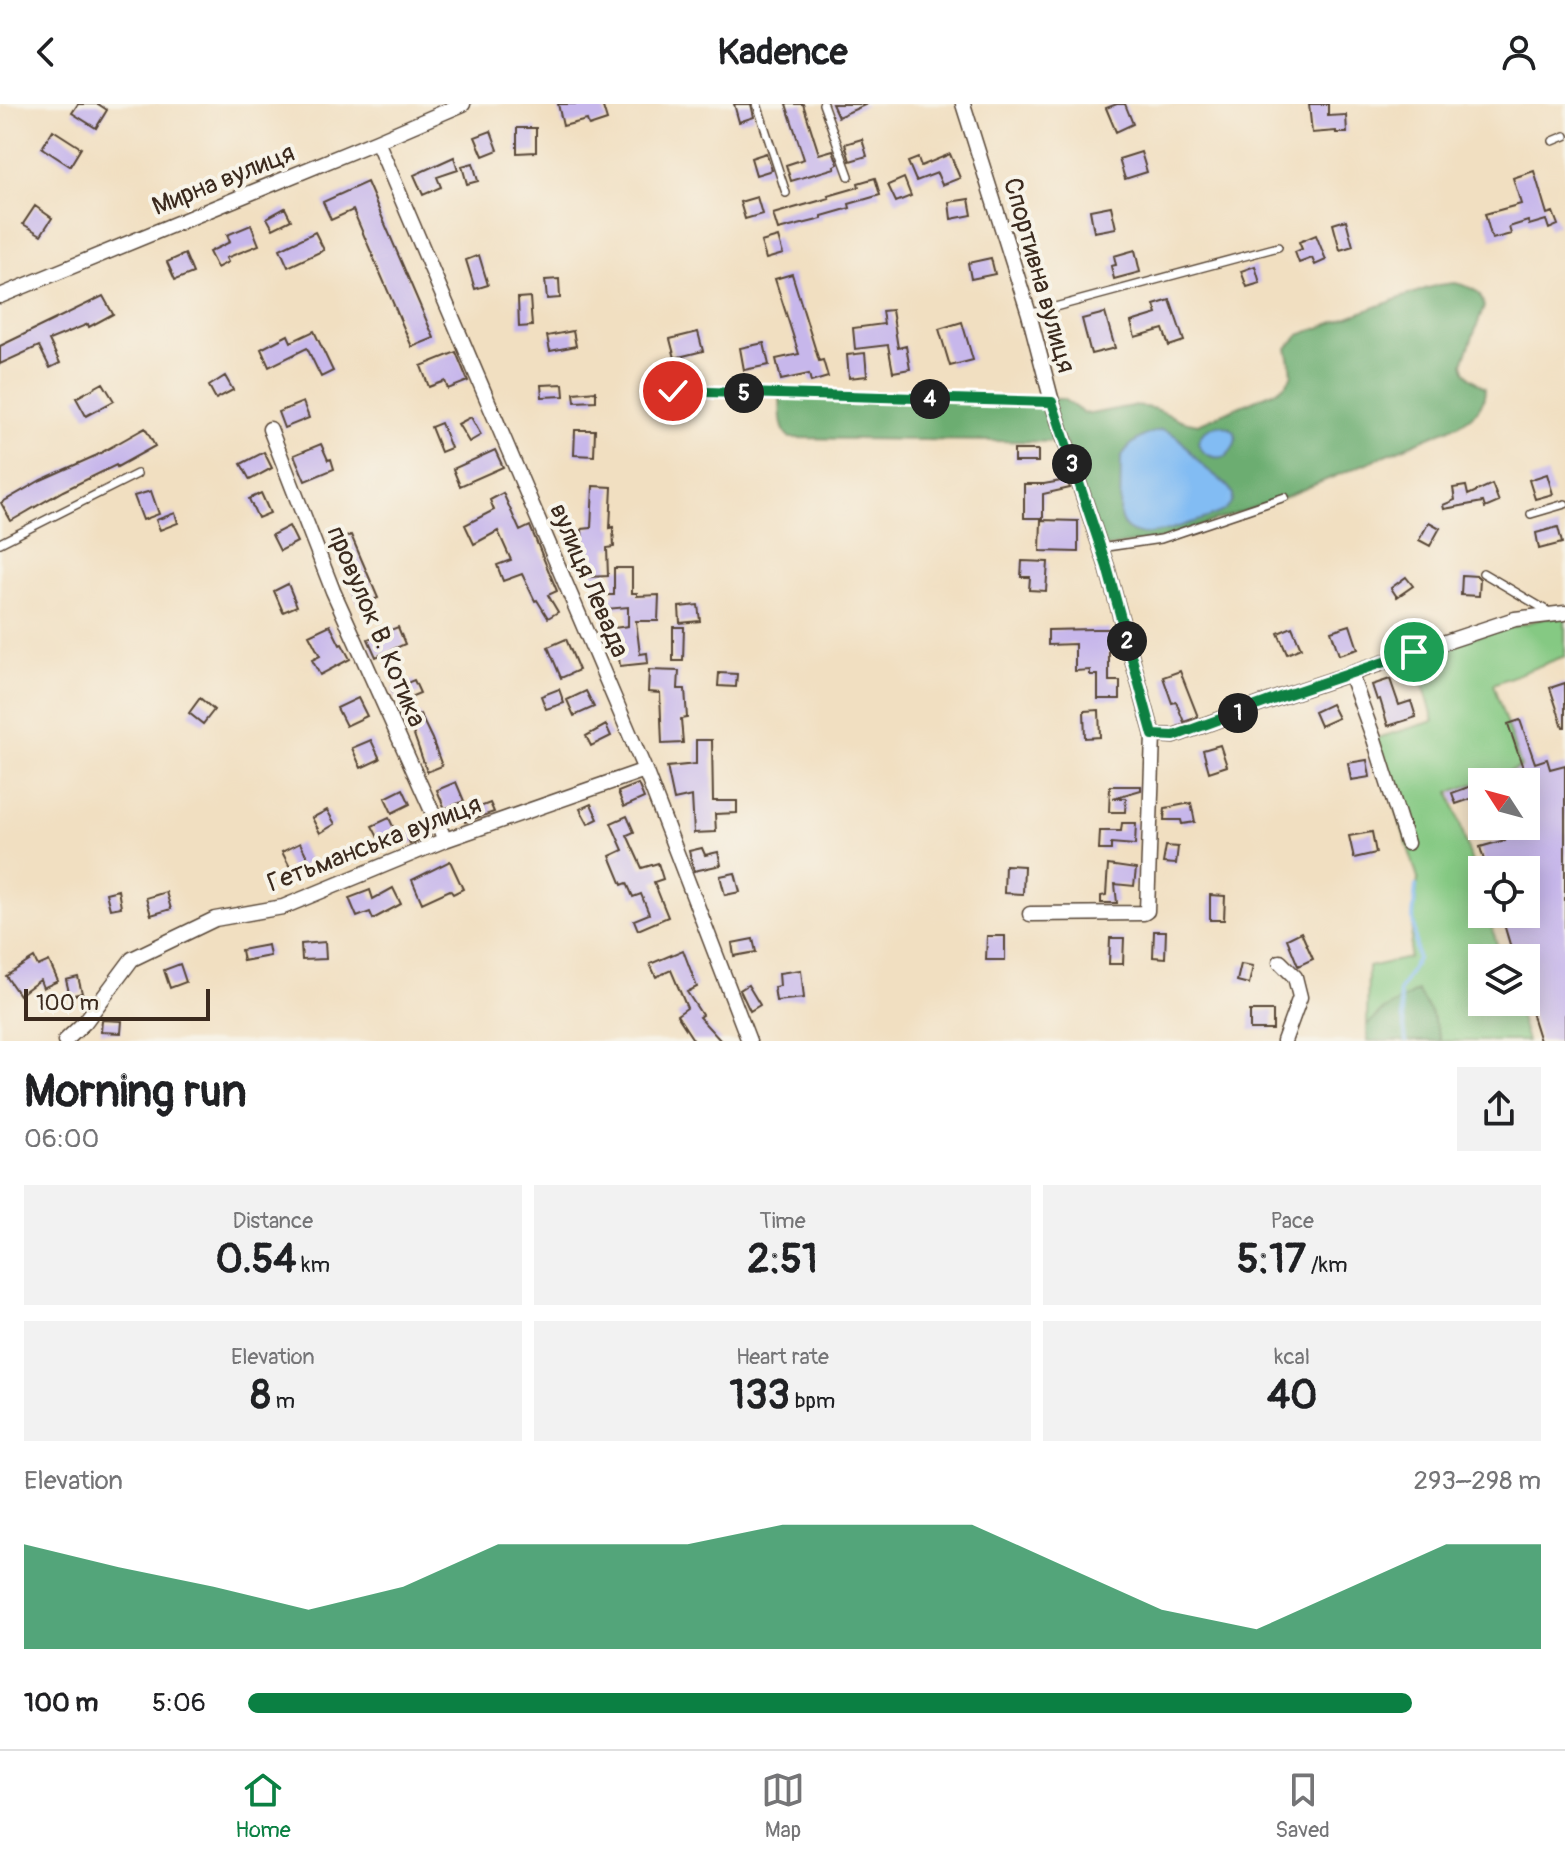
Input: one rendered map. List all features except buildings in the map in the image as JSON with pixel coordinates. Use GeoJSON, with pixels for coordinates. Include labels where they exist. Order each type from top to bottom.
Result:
{"type":"FeatureCollection","features":[{"type":"Feature","properties":{"kind":"street","name":"Мирна вулиця"},"geometry":{"type":"LineString","coordinates":[[0,296],[463,104]]}},
{"type":"Feature","properties":{"kind":"street","name":"Спортивна вулиця"},"geometry":{"type":"LineString","coordinates":[[963,104],[1029,314],[1052,402],[1100,548],[1153,735],[1147,911],[1030,914]]}},
{"type":"Feature","properties":{"kind":"street","name":"вулиця Левада"},"geometry":{"type":"LineString","coordinates":[[377,141],[645,770],[749,1041]]}},
{"type":"Feature","properties":{"kind":"street","name":"провулок В. Котика"},"geometry":{"type":"LineString","coordinates":[[270,429],[333,591],[445,840]]}},
{"type":"Feature","properties":{"kind":"street"},"geometry":{"type":"LineString","coordinates":[[1153,735],[1174,736],[1350,673],[1515,619],[1559,614]]}},
{"type":"Feature","properties":{"kind":"street"},"geometry":{"type":"LineString","coordinates":[[1350,673],[1407,843]]}},
{"type":"Feature","properties":{"kind":"street","name":"Гетьманська вулиця"},"geometry":{"type":"LineString","coordinates":[[65,1041],[85,1022],[132,959],[215,919],[283,907],[445,840],[645,770]]}},
{"type":"Feature","properties":{"kind":"street"},"geometry":{"type":"LineString","coordinates":[[1280,962],[1295,977],[1300,997],[1284,1041]]}},
{"type":"Feature","properties":{"kind":"lane"},"geometry":{"type":"LineString","coordinates":[[757,104],[786,193]]}},
{"type":"Feature","properties":{"kind":"lane"},"geometry":{"type":"LineString","coordinates":[[823,104],[849,176]]}},
{"type":"Feature","properties":{"kind":"lane"},"geometry":{"type":"LineString","coordinates":[[1553,141],[1565,136]]}},
{"type":"Feature","properties":{"kind":"lane"},"geometry":{"type":"LineString","coordinates":[[1029,314],[1278,247]]}},
{"type":"Feature","properties":{"kind":"lane"},"geometry":{"type":"LineString","coordinates":[[673,391],[1052,402]]}},
{"type":"Feature","properties":{"kind":"lane"},"geometry":{"type":"LineString","coordinates":[[0,543],[137,474]]}},
{"type":"Feature","properties":{"kind":"lane"},"geometry":{"type":"LineString","coordinates":[[1100,548],[1161,539],[1285,497]]}},
{"type":"Feature","properties":{"kind":"lane"},"geometry":{"type":"LineString","coordinates":[[1531,514],[1565,504]]}},
{"type":"Feature","properties":{"kind":"lane"},"geometry":{"type":"LineString","coordinates":[[1483,573],[1559,614]]}},
{"type":"Feature","properties":{"kind":"green space"},"geometry":{"type":"Polygon","coordinates":[[[1455,283],[1474,290],[1484,307],[1463,363],[1468,375],[1485,388],[1481,405],[1474,414],[1460,424],[1285,497],[1161,539],[1100,548],[1065,442],[790,438],[782,424],[780,394],[1063,399],[1082,412],[1091,414],[1131,406],[1145,407],[1198,424],[1285,385],[1292,371],[1287,348],[1299,335],[1425,289],[1455,283]]]}},
{"type":"Feature","properties":{"kind":"green space"},"geometry":{"type":"Polygon","coordinates":[[[1565,613],[1565,656],[1493,684],[1521,767],[1468,768],[1468,786],[1450,792],[1470,856],[1468,928],[1492,928],[1497,944],[1468,944],[1468,1016],[1519,1016],[1527,1041],[1441,1041],[1431,1013],[1381,1012],[1367,1025],[1368,967],[1409,958],[1418,879],[1374,739],[1434,721],[1414,652],[1565,613]]]}},
{"type":"Feature","properties":{"kind":"green space"},"geometry":{"type":"Polygon","coordinates":[[[1417,991],[1431,1013],[1441,1041],[1367,1041],[1367,1025],[1381,1012],[1417,991]]]}},
{"type":"Feature","properties":{"kind":"water"},"geometry":{"type":"Polygon","coordinates":[[[1219,425],[1231,429],[1235,441],[1226,456],[1209,456],[1198,443],[1200,436],[1219,425]]]}},
{"type":"Feature","properties":{"kind":"water"},"geometry":{"type":"Polygon","coordinates":[[[1161,430],[1179,439],[1202,465],[1228,487],[1233,497],[1226,509],[1212,516],[1160,532],[1140,534],[1124,525],[1120,516],[1121,458],[1138,440],[1161,430]]]}},
{"type":"Feature","properties":{"kind":"waterway"},"geometry":{"type":"LineString","coordinates":[[1406,1041],[1399,992],[1417,959],[1413,917],[1416,886]]}},
{"type":"Feature","properties":{"kind":"route"},"geometry":{"type":"LineString","coordinates":[[673,391],[1052,402],[1107,567],[1153,735],[1174,736],[1414,652]]}}]}
